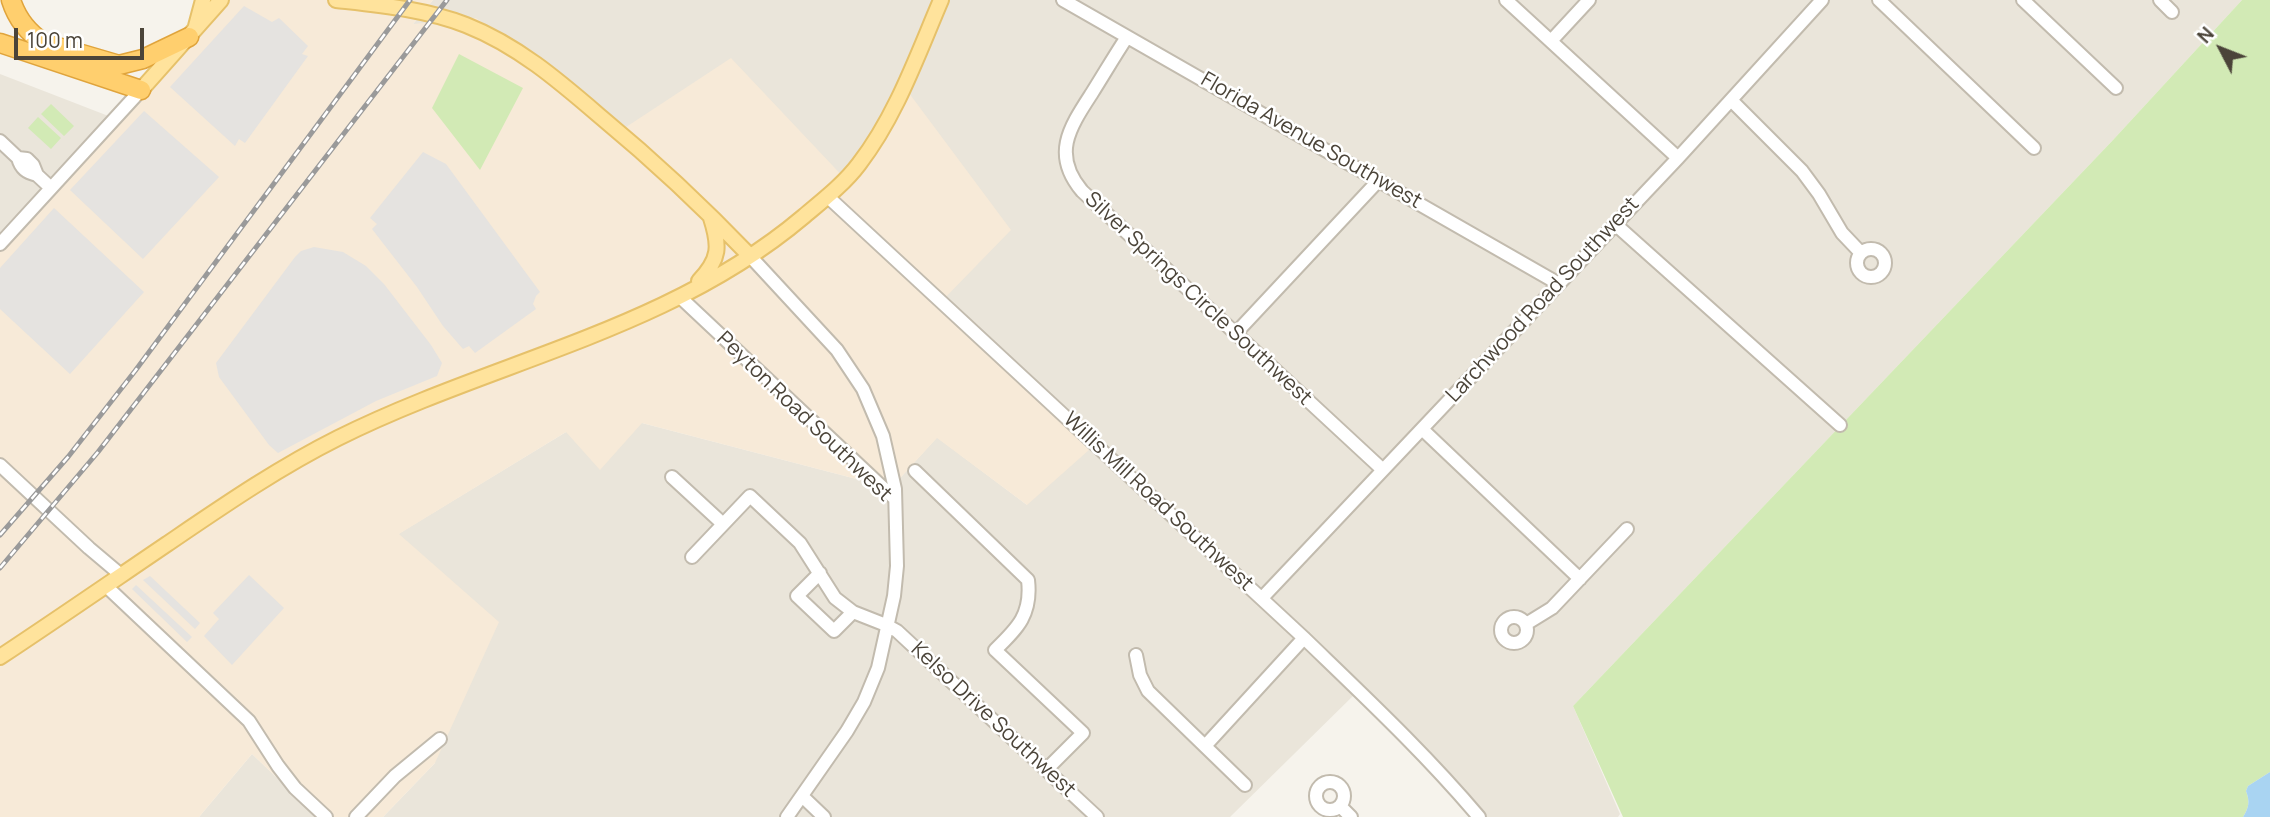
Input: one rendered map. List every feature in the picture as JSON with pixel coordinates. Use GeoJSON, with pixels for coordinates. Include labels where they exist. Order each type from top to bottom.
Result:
{"type":"FeatureCollection","features":[{"type":"Feature","properties":{"kind":"highway"},"geometry":{"type":"LineString","coordinates":[[11,0],[20,22],[44,43],[138,72],[146,86]]}},
{"type":"Feature","properties":{"kind":"highway"},"geometry":{"type":"LineString","coordinates":[[119,65],[143,59],[191,34]]}},
{"type":"Feature","properties":{"kind":"highway"},"geometry":{"type":"LineString","coordinates":[[0,43],[146,86]]}},
{"type":"Feature","properties":{"kind":"main road"},"geometry":{"type":"LineString","coordinates":[[191,34],[203,0]]}},
{"type":"Feature","properties":{"kind":"main road"},"geometry":{"type":"LineString","coordinates":[[146,86],[221,0]]}},
{"type":"Feature","properties":{"kind":"main road"},"geometry":{"type":"LineString","coordinates":[[336,0],[402,8],[448,19],[488,34],[521,53],[552,75],[655,162],[750,256]]}},
{"type":"Feature","properties":{"kind":"main road"},"geometry":{"type":"LineString","coordinates":[[0,657],[257,484],[342,436],[411,405],[613,328],[684,295],[750,256],[788,229],[857,167],[879,135],[909,76],[941,0]]}},
{"type":"Feature","properties":{"kind":"main road"},"geometry":{"type":"LineString","coordinates":[[684,295],[710,269],[718,252],[717,237],[710,214]]}},
{"type":"Feature","properties":{"kind":"street","name":"Florida Avenue Southwest"},"geometry":{"type":"LineString","coordinates":[[1063,0],[1559,284]]}},
{"type":"Feature","properties":{"kind":"street"},"geometry":{"type":"LineString","coordinates":[[1506,0],[1678,158]]}},
{"type":"Feature","properties":{"kind":"street"},"geometry":{"type":"LineString","coordinates":[[1551,41],[1589,0]]}},
{"type":"Feature","properties":{"kind":"street","name":"Larchwood Road Southwest"},"geometry":{"type":"LineString","coordinates":[[1262,598],[1678,158],[1822,0]]}},
{"type":"Feature","properties":{"kind":"street"},"geometry":{"type":"LineString","coordinates":[[1879,0],[2034,148]]}},
{"type":"Feature","properties":{"kind":"street"},"geometry":{"type":"LineString","coordinates":[[2023,0],[2116,88]]}},
{"type":"Feature","properties":{"kind":"street"},"geometry":{"type":"LineString","coordinates":[[2160,0],[2172,12]]}},
{"type":"Feature","properties":{"kind":"street","name":"Silver Springs Circle Southwest"},"geometry":{"type":"LineString","coordinates":[[1127,37],[1070,128],[1065,149],[1068,170],[1082,191],[1382,470]]}},
{"type":"Feature","properties":{"kind":"street"},"geometry":{"type":"LineString","coordinates":[[0,244],[146,86]]}},
{"type":"Feature","properties":{"kind":"street"},"geometry":{"type":"LineString","coordinates":[[1731,100],[1802,171],[1842,233],[1861,253]]}},
{"type":"Feature","properties":{"kind":"street"},"geometry":{"type":"LineString","coordinates":[[2,147],[18,158],[20,166],[26,172],[37,175],[51,188]]}},
{"type":"Feature","properties":{"kind":"street"},"geometry":{"type":"LineString","coordinates":[[1235,334],[1379,180]]}},
{"type":"Feature","properties":{"kind":"street","name":"Willis Mill Road Southwest"},"geometry":{"type":"LineString","coordinates":[[827,196],[1304,638],[1378,710],[1479,817]]}},
{"type":"Feature","properties":{"kind":"street"},"geometry":{"type":"LineString","coordinates":[[1615,224],[1840,425]]}},
{"type":"Feature","properties":{"kind":"street"},"geometry":{"type":"LineString","coordinates":[[750,256],[837,350],[863,389],[883,436],[890,461],[895,499]]}},
{"type":"Feature","properties":{"kind":"street","name":"Peyton Road Southwest"},"geometry":{"type":"LineString","coordinates":[[684,295],[895,499],[897,566],[894,596],[878,668],[864,702],[847,731],[787,817]]}},
{"type":"Feature","properties":{"kind":"street"},"geometry":{"type":"LineString","coordinates":[[1422,429],[1580,579]]}},
{"type":"Feature","properties":{"kind":"street"},"geometry":{"type":"LineString","coordinates":[[0,465],[121,575]]}},
{"type":"Feature","properties":{"kind":"street"},"geometry":{"type":"LineString","coordinates":[[915,471],[1028,580],[1028,607],[1017,629],[995,650],[1083,733],[1047,769]]}},
{"type":"Feature","properties":{"kind":"street"},"geometry":{"type":"LineString","coordinates":[[672,477],[723,524]]}},
{"type":"Feature","properties":{"kind":"street"},"geometry":{"type":"LineString","coordinates":[[692,557],[750,496],[800,543],[820,573],[835,598],[853,612],[834,631],[797,596],[820,573]]}},
{"type":"Feature","properties":{"kind":"street"},"geometry":{"type":"LineString","coordinates":[[1526,624],[1552,608],[1627,529]]}},
{"type":"Feature","properties":{"kind":"street"},"geometry":{"type":"LineString","coordinates":[[106,586],[249,721],[286,777],[326,817]]}},
{"type":"Feature","properties":{"kind":"street","name":"Kelso Drive Southwest"},"geometry":{"type":"LineString","coordinates":[[853,612],[897,631],[1097,817]]}},
{"type":"Feature","properties":{"kind":"street"},"geometry":{"type":"LineString","coordinates":[[1208,748],[1304,638]]}},
{"type":"Feature","properties":{"kind":"street"},"geometry":{"type":"LineString","coordinates":[[1136,655],[1140,675],[1148,691],[1245,785]]}},
{"type":"Feature","properties":{"kind":"street"},"geometry":{"type":"LineString","coordinates":[[356,817],[395,776],[440,739]]}},
{"type":"Feature","properties":{"kind":"street"},"geometry":{"type":"LineString","coordinates":[[802,796],[824,817]]}},
{"type":"Feature","properties":{"kind":"street"},"geometry":{"type":"LineString","coordinates":[[1340,806],[1351,817]]}},
{"type":"Feature","properties":{"kind":"shaded area"},"geometry":{"type":"Polygon","coordinates":[[[228,0],[433,0],[413,24],[476,18],[548,68],[617,133],[731,58],[850,184],[854,181],[903,85],[1011,230],[940,303],[1089,450],[1027,505],[937,438],[891,488],[642,423],[600,470],[566,432],[399,534],[499,622],[435,763],[383,817],[318,817],[252,754],[199,817],[0,817],[0,241],[228,0]]]}},
{"type":"Feature","properties":{"kind":"shaded area"},"geometry":{"type":"Polygon","coordinates":[[[433,0],[2242,0],[2113,140],[1573,706],[1620,814],[1618,817],[1475,817],[1355,694],[1230,817],[383,817],[435,763],[398,534],[566,432],[642,423],[891,488],[937,437],[1027,505],[940,303],[854,181],[850,184],[617,134],[413,24],[433,0]]]}},
{"type":"Feature","properties":{"kind":"shaded area"},"geometry":{"type":"Polygon","coordinates":[[[244,6],[272,22],[279,18],[308,46],[302,54],[308,56],[245,143],[239,139],[235,146],[170,87],[244,6]]]}},
{"type":"Feature","properties":{"kind":"shaded area"},"geometry":{"type":"Polygon","coordinates":[[[0,74],[111,117],[0,241],[0,74]]]}},
{"type":"Feature","properties":{"kind":"shaded area"},"geometry":{"type":"Polygon","coordinates":[[[144,111],[219,177],[143,259],[70,190],[144,111]]]}},
{"type":"Feature","properties":{"kind":"shaded area"},"geometry":{"type":"Polygon","coordinates":[[[423,152],[446,164],[540,292],[533,304],[536,309],[475,353],[469,346],[463,349],[443,326],[372,229],[377,224],[370,218],[423,152]]]}},
{"type":"Feature","properties":{"kind":"shaded area"},"geometry":{"type":"Polygon","coordinates":[[[54,208],[144,292],[70,374],[0,309],[0,268],[54,208]]]}},
{"type":"Feature","properties":{"kind":"shaded area"},"geometry":{"type":"Polygon","coordinates":[[[314,247],[343,252],[366,266],[384,284],[442,363],[437,376],[376,401],[278,453],[269,445],[219,377],[216,363],[295,257],[301,251],[314,247]]]}},
{"type":"Feature","properties":{"kind":"shaded area"},"geometry":{"type":"Polygon","coordinates":[[[249,575],[284,608],[232,665],[204,636],[219,619],[213,613],[249,575]]]}},
{"type":"Feature","properties":{"kind":"shaded area"},"geometry":{"type":"Polygon","coordinates":[[[150,576],[200,623],[195,629],[143,580],[150,576]]]}},
{"type":"Feature","properties":{"kind":"shaded area"},"geometry":{"type":"Polygon","coordinates":[[[136,585],[192,637],[187,642],[132,589],[136,585]]]}},
{"type":"Feature","properties":{"kind":"shaded area"},"geometry":{"type":"Polygon","coordinates":[[[252,754],[318,817],[199,817],[252,754]]]}},
{"type":"Feature","properties":{"kind":"green space"},"geometry":{"type":"Polygon","coordinates":[[[2242,0],[2270,0],[2270,772],[2248,786],[2248,804],[2243,817],[1623,817],[1573,706],[2113,140],[2242,0]]]}},
{"type":"Feature","properties":{"kind":"green space"},"geometry":{"type":"Polygon","coordinates":[[[459,54],[523,88],[480,170],[432,108],[459,54]]]}},
{"type":"Feature","properties":{"kind":"green space"},"geometry":{"type":"Polygon","coordinates":[[[51,104],[74,126],[64,136],[41,114],[51,104]]]}},
{"type":"Feature","properties":{"kind":"green space"},"geometry":{"type":"Polygon","coordinates":[[[38,117],[61,138],[51,149],[28,128],[38,117]]]}},
{"type":"Feature","properties":{"kind":"water"},"geometry":{"type":"Polygon","coordinates":[[[2270,772],[2270,817],[2243,817],[2248,804],[2248,786],[2270,772]]]}},
{"type":"Feature","properties":{"kind":"railway"},"geometry":{"type":"LineString","coordinates":[[0,535],[68,457],[135,371],[410,0]]}},
{"type":"Feature","properties":{"kind":"railway"},"geometry":{"type":"LineString","coordinates":[[0,568],[98,452],[447,0]]}}]}
